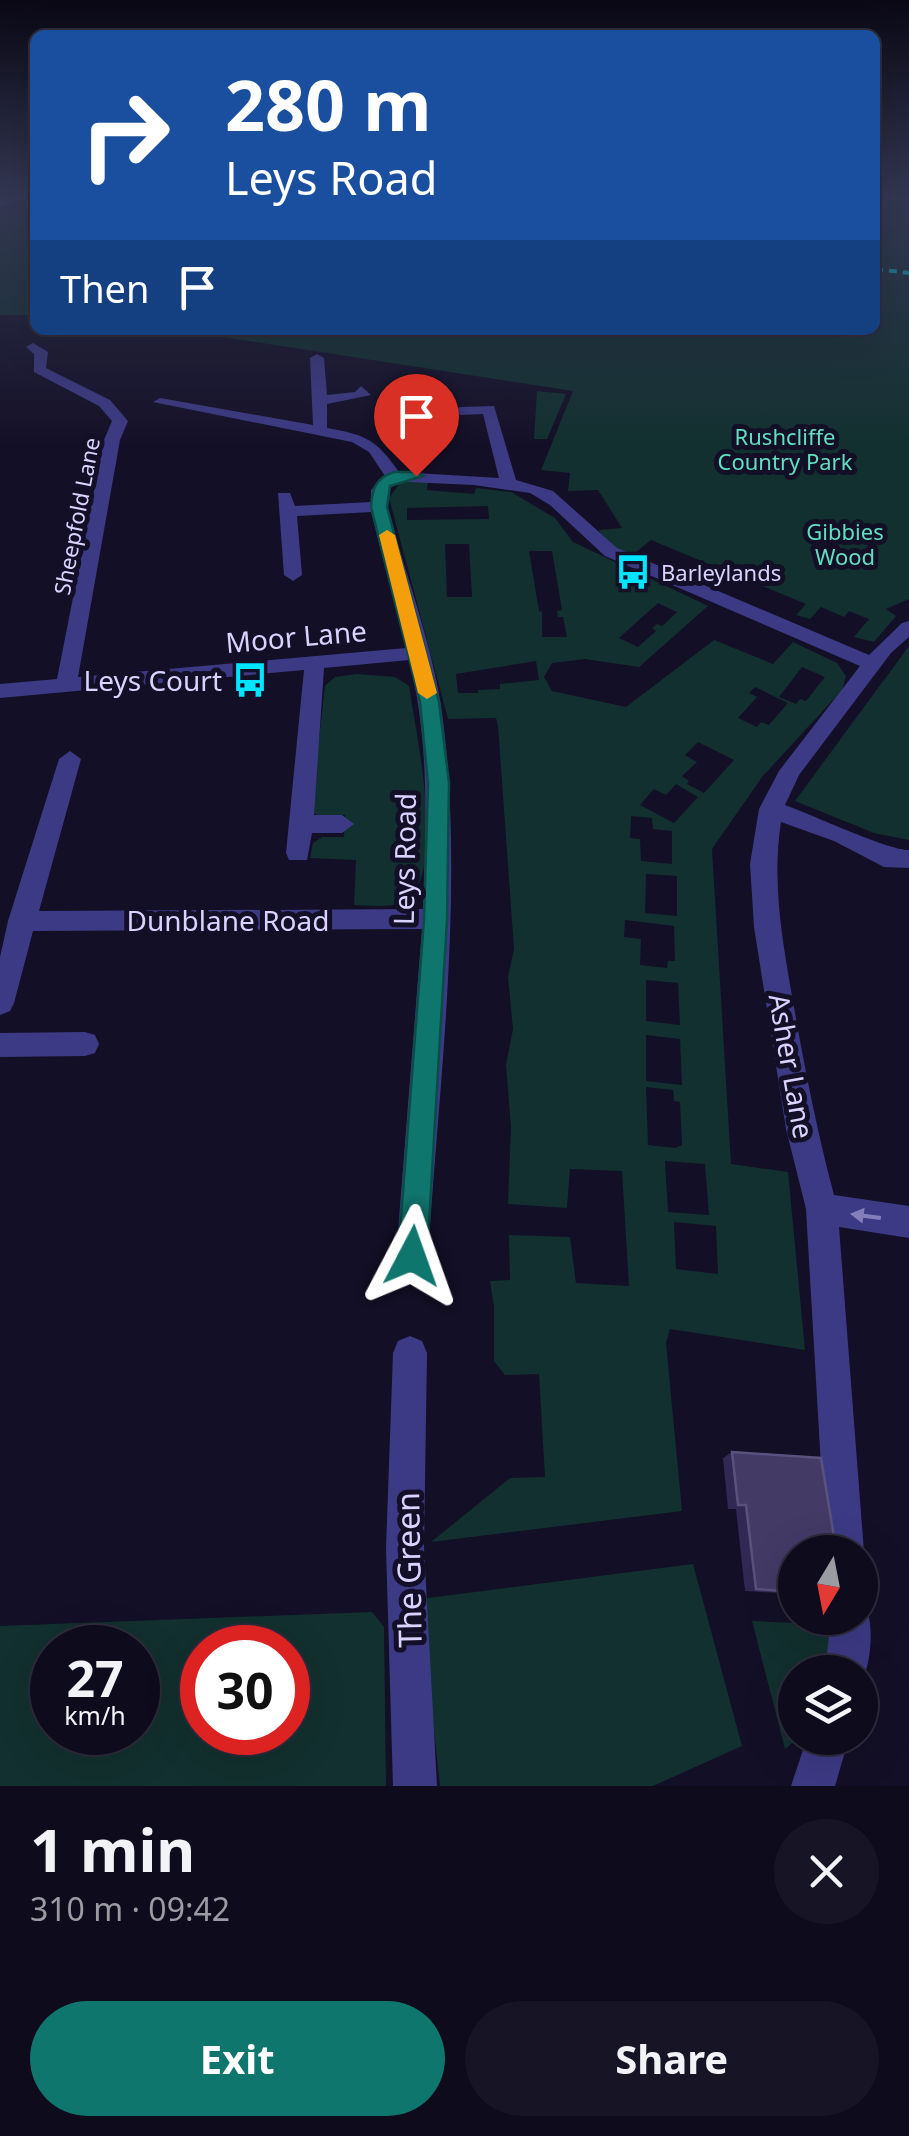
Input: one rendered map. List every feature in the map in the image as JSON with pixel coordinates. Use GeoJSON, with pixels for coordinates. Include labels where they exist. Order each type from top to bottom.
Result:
{"type":"FeatureCollection","features":[{"type":"Feature","properties":{"kind":"street","name":"Sheepfold Lane"},"geometry":{"type":"LineString","coordinates":[[33,347],[40,352],[39,369],[108,404],[120,421],[112,440],[66,686]]}},
{"type":"Feature","properties":{"kind":"street"},"geometry":{"type":"LineString","coordinates":[[317,358],[318,430]]}},
{"type":"Feature","properties":{"kind":"street"},"geometry":{"type":"LineString","coordinates":[[320,400],[356,398],[364,396],[362,390]]}},
{"type":"Feature","properties":{"kind":"street"},"geometry":{"type":"LineString","coordinates":[[160,402],[357,438],[375,449],[394,477]]}},
{"type":"Feature","properties":{"kind":"street"},"geometry":{"type":"LineString","coordinates":[[460,411],[489,409],[509,485]]}},
{"type":"Feature","properties":{"kind":"street"},"geometry":{"type":"LineString","coordinates":[[293,575],[286,504],[379,507],[379,490],[394,477],[509,485],[544,492],[592,540],[611,552],[875,664]]}},
{"type":"Feature","properties":{"kind":"street","name":"Leys Road"},"geometry":{"type":"LineString","coordinates":[[379,507],[430,702],[438,783],[436,920],[412,1256]]}},
{"type":"Feature","properties":{"kind":"street","name":"Asher Lane"},"geometry":{"type":"LineString","coordinates":[[844,1535],[822,1209],[802,1130],[768,927],[762,864],[770,809],[790,772],[884,649],[909,627]]}},
{"type":"Feature","properties":{"kind":"street","name":"Moor Lane"},"geometry":{"type":"LineString","coordinates":[[0,691],[417,653]]}},
{"type":"Feature","properties":{"kind":"street"},"geometry":{"type":"LineString","coordinates":[[298,853],[315,694],[314,662]]}},
{"type":"Feature","properties":{"kind":"street"},"geometry":{"type":"LineString","coordinates":[[0,1003],[70,759]]}},
{"type":"Feature","properties":{"kind":"street"},"geometry":{"type":"LineString","coordinates":[[770,809],[842,834],[892,860],[909,859]]}},
{"type":"Feature","properties":{"kind":"street"},"geometry":{"type":"LineString","coordinates":[[301,824],[342,824]]}},
{"type":"Feature","properties":{"kind":"street","name":"Dunblane Road"},"geometry":{"type":"LineString","coordinates":[[21,921],[436,920]]}},
{"type":"Feature","properties":{"kind":"street"},"geometry":{"type":"LineString","coordinates":[[0,1046],[85,1044]]}},
{"type":"Feature","properties":{"kind":"street"},"geometry":{"type":"LineString","coordinates":[[822,1209],[909,1222]]}},
{"type":"Feature","properties":{"kind":"street","name":"The Green"},"geometry":{"type":"LineString","coordinates":[[410,1354],[405,1548],[415,1786]]}},
{"type":"Feature","properties":{"kind":"street"},"geometry":{"type":"LineString","coordinates":[[814,1786],[823,1755]]}},
{"type":"Feature","properties":{"kind":"green space"},"geometry":{"type":"Polygon","coordinates":[[[0,281],[30,281],[30,315],[0,315],[0,281]]]}},
{"type":"Feature","properties":{"kind":"green space","name":"Rushcliffe Country Park"},"geometry":{"type":"Polygon","coordinates":[[[880,281],[909,281],[909,599],[886,609],[896,616],[874,642],[854,637],[869,619],[849,611],[844,617],[821,607],[810,619],[796,615],[806,604],[734,574],[722,584],[708,579],[718,568],[651,540],[630,557],[604,541],[599,530],[622,528],[598,490],[568,491],[570,473],[541,470],[573,391],[209,335],[880,335],[880,281]]]}},
{"type":"Feature","properties":{"kind":"green space"},"geometry":{"type":"Polygon","coordinates":[[[537,391],[566,394],[547,439],[534,439],[537,391]]]}},
{"type":"Feature","properties":{"kind":"green space"},"geometry":{"type":"Polygon","coordinates":[[[415,480],[428,482],[427,490],[474,494],[476,488],[511,492],[555,518],[573,542],[708,606],[639,667],[585,659],[552,663],[544,677],[552,691],[626,707],[714,640],[773,664],[793,642],[837,663],[846,676],[842,690],[762,777],[712,849],[731,1164],[788,1172],[805,1350],[670,1329],[666,1343],[682,1511],[431,1542],[510,1478],[545,1477],[539,1374],[505,1375],[494,1361],[490,1281],[510,1280],[509,1235],[570,1237],[576,1283],[629,1286],[622,1171],[570,1169],[567,1208],[508,1204],[511,1127],[506,1065],[513,1029],[508,977],[514,949],[498,726],[496,718],[448,719],[389,498],[400,483],[415,480]],[[488,506],[407,508],[407,520],[489,519],[488,506]],[[445,544],[447,597],[472,597],[469,544],[445,544]],[[529,551],[542,612],[542,637],[567,637],[563,617],[558,617],[557,611],[562,610],[552,551],[529,551]],[[658,603],[619,638],[638,647],[656,631],[652,628],[662,626],[677,612],[658,603]],[[536,661],[456,674],[458,693],[500,689],[500,684],[539,680],[536,661]],[[802,667],[779,697],[796,704],[800,699],[806,701],[825,677],[802,667]],[[755,687],[749,693],[757,697],[738,718],[757,727],[761,722],[769,725],[788,703],[755,687]],[[698,742],[685,755],[697,762],[682,776],[689,781],[687,784],[704,793],[734,760],[698,742]],[[676,784],[666,795],[654,789],[640,805],[674,823],[698,797],[676,784]],[[631,816],[630,838],[640,839],[641,861],[672,864],[672,831],[653,829],[652,818],[631,816]],[[646,874],[645,913],[677,916],[677,876],[646,874]],[[625,920],[624,937],[641,939],[640,965],[667,968],[668,961],[675,961],[674,926],[625,920]],[[646,980],[646,1021],[680,1025],[678,983],[646,980]],[[646,1035],[646,1081],[682,1085],[680,1039],[646,1035]],[[646,1087],[648,1145],[682,1145],[680,1102],[674,1101],[673,1090],[646,1087]],[[665,1161],[668,1212],[709,1215],[705,1164],[665,1161]],[[674,1222],[676,1269],[718,1274],[716,1226],[674,1222]]]}},
{"type":"Feature","properties":{"kind":"green space"},"geometry":{"type":"Polygon","coordinates":[[[909,646],[909,840],[874,833],[795,801],[909,646]]]}},
{"type":"Feature","properties":{"kind":"green space"},"geometry":{"type":"Polygon","coordinates":[[[335,677],[395,677],[409,686],[422,768],[427,837],[424,867],[416,890],[401,903],[390,905],[354,905],[356,860],[310,858],[313,843],[322,837],[344,837],[345,815],[321,817],[311,812],[325,686],[335,677]]]}},
{"type":"Feature","properties":{"kind":"green space"},"geometry":{"type":"Polygon","coordinates":[[[693,1564],[742,1746],[653,1786],[440,1786],[420,1599],[693,1564]]]}},
{"type":"Feature","properties":{"kind":"green space"},"geometry":{"type":"Polygon","coordinates":[[[372,1612],[384,1627],[386,1786],[0,1786],[0,1626],[372,1612]]]}},
{"type":"Feature","properties":{"kind":"green space"},"geometry":{"type":"Polygon","coordinates":[[[752,1621],[778,1622],[778,1635],[841,1635],[834,1655],[778,1655],[778,1722],[752,1621]]]}},
{"type":"Feature","properties":{"kind":"building"},"geometry":{"type":"Polygon","coordinates":[[[732,1452],[821,1458],[834,1535],[778,1535],[778,1591],[756,1589],[746,1505],[738,1505],[732,1452]]]}},
{"type":"Feature","properties":{"kind":"slow traffic"},"geometry":{"type":"LineString","coordinates":[[387,535],[427,693]]}},
{"type":"Feature","properties":{"kind":"place","name":"Barleylands"},"geometry":{"type":"Point","coordinates":[633,572]}},
{"type":"Feature","properties":{"kind":"place","name":"Leys Court"},"geometry":{"type":"Point","coordinates":[250,680]}},
{"type":"Feature","properties":{"kind":"route"},"geometry":{"type":"LineString","coordinates":[[412,1256],[436,920],[438,783],[430,702],[379,507],[379,490],[394,477],[416,476]]}},
{"type":"Feature","properties":{"kind":"park label","name":"Gibbies Wood"},"geometry":{"type":"Point","coordinates":[845,544]}}]}
